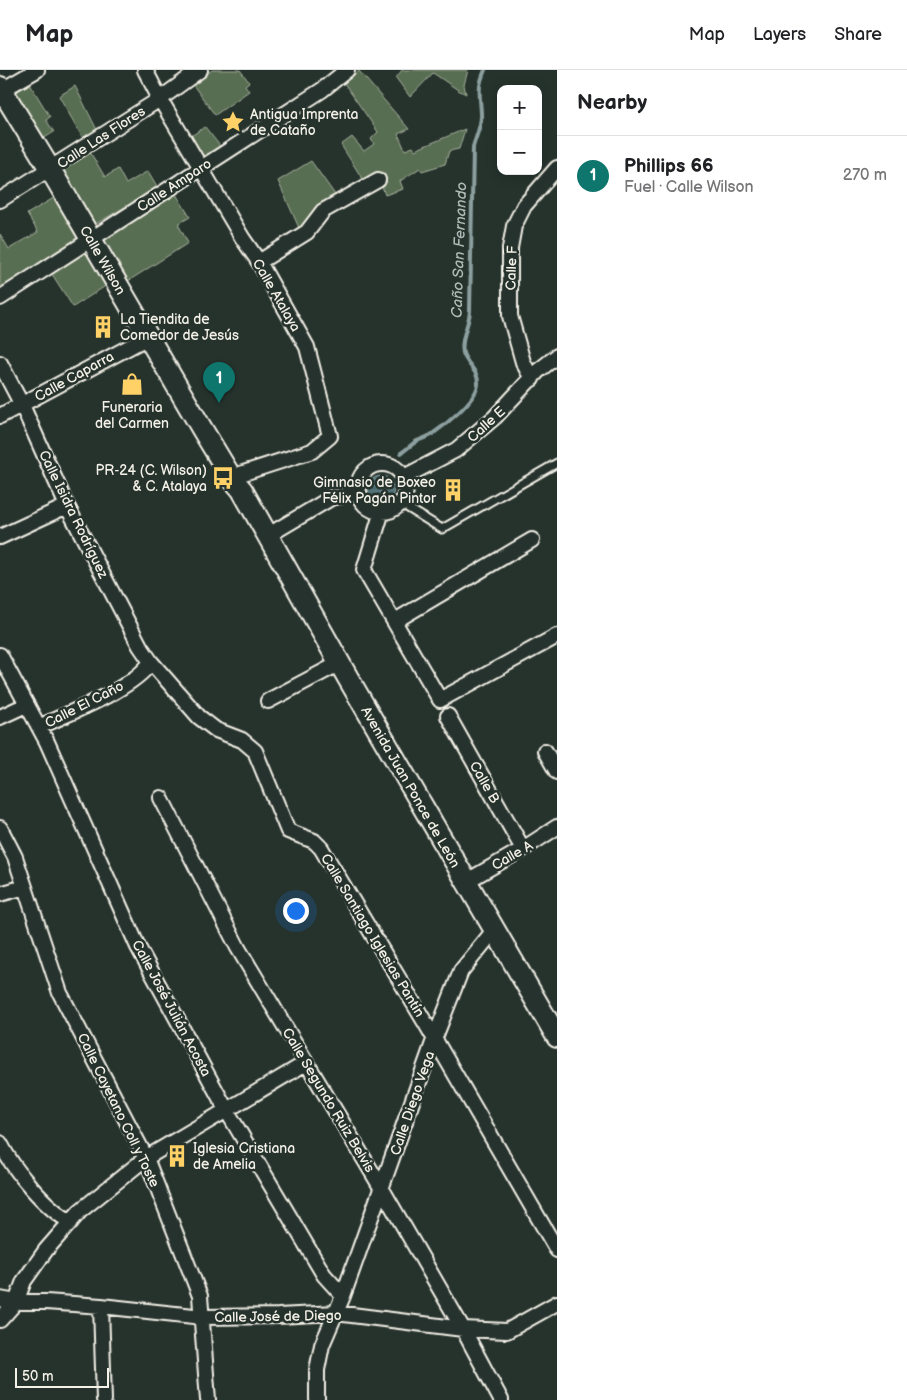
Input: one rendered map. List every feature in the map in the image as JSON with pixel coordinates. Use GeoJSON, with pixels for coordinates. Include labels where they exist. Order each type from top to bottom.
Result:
{"type":"FeatureCollection","features":[{"type":"Feature","properties":{"kind":"main road","name":"Calle Wilson"},"geometry":{"type":"LineString","coordinates":[[1,90],[231,477],[242,490],[267,536]]}},
{"type":"Feature","properties":{"kind":"main road","name":"Avenida Juan Ponce de León"},"geometry":{"type":"LineString","coordinates":[[267,536],[557,1037]]}},
{"type":"Feature","properties":{"kind":"street"},"geometry":{"type":"LineString","coordinates":[[1,90],[37,70]]}},
{"type":"Feature","properties":{"kind":"street","name":"Calle Atalaya"},"geometry":{"type":"LineString","coordinates":[[145,70],[160,99],[243,239],[259,262],[307,347],[330,436],[312,451],[231,477]]}},
{"type":"Feature","properties":{"kind":"street","name":"Calle Las Flores"},"geometry":{"type":"LineString","coordinates":[[0,200],[160,99],[200,70]]}},
{"type":"Feature","properties":{"kind":"street","name":"Calle Amparo"},"geometry":{"type":"LineString","coordinates":[[0,298],[90,238],[322,90],[347,70]]}},
{"type":"Feature","properties":{"kind":"street","name":"Calle F"},"geometry":{"type":"LineString","coordinates":[[532,379],[523,362],[510,316],[510,248],[514,226],[524,206],[557,168]]}},
{"type":"Feature","properties":{"kind":"street"},"geometry":{"type":"LineString","coordinates":[[259,262],[307,232],[324,211],[378,180]]}},
{"type":"Feature","properties":{"kind":"street","name":"Calle Caparra"},"geometry":{"type":"LineString","coordinates":[[0,416],[148,337]]}},
{"type":"Feature","properties":{"kind":"street","name":"Calle E"},"geometry":{"type":"LineString","coordinates":[[404,477],[456,450],[495,417],[538,371],[557,356]]}},
{"type":"Feature","properties":{"kind":"street","name":"Calle Isidra Rodríguez"},"geometry":{"type":"LineString","coordinates":[[0,364],[22,405],[67,506],[140,646],[151,662]]}},
{"type":"Feature","properties":{"kind":"street"},"geometry":{"type":"LineString","coordinates":[[388,465],[400,472],[404,477],[406,491],[400,503],[389,511],[382,512],[369,508],[361,498],[359,492],[360,478],[375,466],[388,465]]}},
{"type":"Feature","properties":{"kind":"street"},"geometry":{"type":"LineString","coordinates":[[267,536],[331,498],[359,492]]}},
{"type":"Feature","properties":{"kind":"street"},"geometry":{"type":"LineString","coordinates":[[0,537],[67,506]]}},
{"type":"Feature","properties":{"kind":"street"},"geometry":{"type":"LineString","coordinates":[[382,512],[364,570],[440,700],[557,636]]}},
{"type":"Feature","properties":{"kind":"street"},"geometry":{"type":"LineString","coordinates":[[395,621],[532,540]]}},
{"type":"Feature","properties":{"kind":"street","name":"Calle José Julián Acosta"},"geometry":{"type":"LineString","coordinates":[[0,655],[39,727],[138,947],[227,1111],[324,1275],[343,1296]]}},
{"type":"Feature","properties":{"kind":"street","name":"Calle El Caño"},"geometry":{"type":"LineString","coordinates":[[39,727],[109,694],[145,671],[151,662]]}},
{"type":"Feature","properties":{"kind":"street","name":"Calle Santiago Iglesias Pantín"},"geometry":{"type":"LineString","coordinates":[[151,662],[199,717],[216,730],[242,740],[255,751],[288,831],[314,841],[321,848],[557,1250]]}},
{"type":"Feature","properties":{"kind":"street"},"geometry":{"type":"LineString","coordinates":[[268,701],[340,663]]}},
{"type":"Feature","properties":{"kind":"street","name":"Calle El Caño"},"geometry":{"type":"LineString","coordinates":[[0,717],[26,705]]}},
{"type":"Feature","properties":{"kind":"street","name":"Calle B"},"geometry":{"type":"LineString","coordinates":[[448,716],[523,849]]}},
{"type":"Feature","properties":{"kind":"street"},"geometry":{"type":"LineString","coordinates":[[545,751],[557,772]]}},
{"type":"Feature","properties":{"kind":"street","name":"Calle Segundo Ruiz Belvis"},"geometry":{"type":"LineString","coordinates":[[161,798],[238,948],[463,1329],[498,1399]]}},
{"type":"Feature","properties":{"kind":"street","name":"Calle Cayetano Coll y Toste"},"geometry":{"type":"LineString","coordinates":[[0,828],[15,857],[60,993],[146,1158],[200,1296],[208,1400]]}},
{"type":"Feature","properties":{"kind":"street","name":"Calle A"},"geometry":{"type":"LineString","coordinates":[[466,881],[557,828]]}},
{"type":"Feature","properties":{"kind":"street"},"geometry":{"type":"LineString","coordinates":[[0,894],[25,887]]}},
{"type":"Feature","properties":{"kind":"street","name":"Calle Diego Vega"},"geometry":{"type":"LineString","coordinates":[[317,1400],[316,1370],[322,1345],[343,1296],[434,1040],[461,971],[495,929]]}},
{"type":"Feature","properties":{"kind":"street"},"geometry":{"type":"LineString","coordinates":[[0,1320],[16,1302],[24,1281],[46,1250],[80,1211],[146,1158],[306,1064]]}},
{"type":"Feature","properties":{"kind":"street"},"geometry":{"type":"LineString","coordinates":[[0,1143],[5,1154],[40,1198],[62,1217],[71,1222]]}},
{"type":"Feature","properties":{"kind":"street","name":"Calle José de Diego"},"geometry":{"type":"LineString","coordinates":[[0,1299],[16,1302],[101,1306],[203,1317],[336,1313],[463,1329],[507,1331],[557,1303]]}},
{"type":"Feature","properties":{"kind":"street"},"geometry":{"type":"LineString","coordinates":[[101,1306],[104,1400]]}},
{"type":"Feature","properties":{"kind":"lane"},"geometry":{"type":"LineString","coordinates":[[400,503],[442,529],[557,463]]}},
{"type":"Feature","properties":{"kind":"green space"},"geometry":{"type":"Polygon","coordinates":[[[212,70],[240,70],[249,82],[245,85],[249,91],[215,115],[193,85],[212,70]]]}},
{"type":"Feature","properties":{"kind":"green space"},"geometry":{"type":"Polygon","coordinates":[[[402,70],[468,70],[464,85],[466,94],[433,73],[410,97],[396,78],[402,70]]]}},
{"type":"Feature","properties":{"kind":"green space"},"geometry":{"type":"Polygon","coordinates":[[[359,71],[409,129],[398,134],[405,150],[413,147],[415,150],[465,129],[459,149],[449,151],[445,164],[422,171],[420,168],[400,181],[403,189],[385,195],[379,177],[365,183],[341,145],[352,137],[364,151],[374,144],[371,139],[378,132],[344,83],[359,71]]]}},
{"type":"Feature","properties":{"kind":"green space"},"geometry":{"type":"Polygon","coordinates":[[[30,84],[50,117],[46,120],[54,132],[38,142],[12,94],[30,84]]]}},
{"type":"Feature","properties":{"kind":"green space"},"geometry":{"type":"Polygon","coordinates":[[[75,86],[98,132],[85,142],[59,96],[75,86]]]}},
{"type":"Feature","properties":{"kind":"green space"},"geometry":{"type":"Polygon","coordinates":[[[205,127],[220,146],[204,158],[191,136],[205,127]]]}},
{"type":"Feature","properties":{"kind":"green space"},"geometry":{"type":"Polygon","coordinates":[[[90,152],[105,177],[118,169],[126,184],[148,171],[158,188],[92,226],[59,170],[90,152]]]}},
{"type":"Feature","properties":{"kind":"green space"},"geometry":{"type":"Polygon","coordinates":[[[311,161],[338,199],[300,230],[278,181],[311,161]]]}},
{"type":"Feature","properties":{"kind":"green space"},"geometry":{"type":"Polygon","coordinates":[[[176,194],[190,217],[178,224],[188,243],[125,283],[99,240],[176,194]]]}},
{"type":"Feature","properties":{"kind":"green space"},"geometry":{"type":"Polygon","coordinates":[[[57,196],[81,236],[3,288],[0,282],[0,234],[9,249],[38,232],[27,214],[57,196]]]}},
{"type":"Feature","properties":{"kind":"green space"},"geometry":{"type":"Polygon","coordinates":[[[85,248],[107,285],[73,307],[50,271],[85,248]]]}},
{"type":"Feature","properties":{"kind":"water"},"geometry":{"type":"Polygon","coordinates":[[[381,476],[390,480],[394,489],[390,498],[381,502],[372,498],[368,489],[372,480],[381,476]]]}},
{"type":"Feature","properties":{"kind":"waterway","name":"Caño San Fernando"},"geometry":{"type":"LineString","coordinates":[[401,453],[417,441],[431,435],[451,419],[466,405],[478,384],[478,379],[462,348],[470,311],[473,147],[481,122],[480,87],[485,70]]}},
{"type":"Feature","properties":{"kind":"place","name":"Antigua Imprenta de Cataño"},"geometry":{"type":"Point","coordinates":[233,122]}},
{"type":"Feature","properties":{"kind":"place","name":"La Tiendita de Comedor de Jesús"},"geometry":{"type":"Point","coordinates":[103,327]}},
{"type":"Feature","properties":{"kind":"place","name":"Funeraria del Carmen"},"geometry":{"type":"Point","coordinates":[132,384]}},
{"type":"Feature","properties":{"kind":"place","name":"Phillips 66"},"geometry":{"type":"Point","coordinates":[219,403]}},
{"type":"Feature","properties":{"kind":"place","name":"PR-24 (C. Wilson) & C. Atalaya"},"geometry":{"type":"Point","coordinates":[223,478]}},
{"type":"Feature","properties":{"kind":"place","name":"Gimnasio de Boxeo Félix Pagán Pintor"},"geometry":{"type":"Point","coordinates":[453,490]}},
{"type":"Feature","properties":{"kind":"place","name":"Iglesia Cristiana de Amelia"},"geometry":{"type":"Point","coordinates":[177,1156]}}]}
